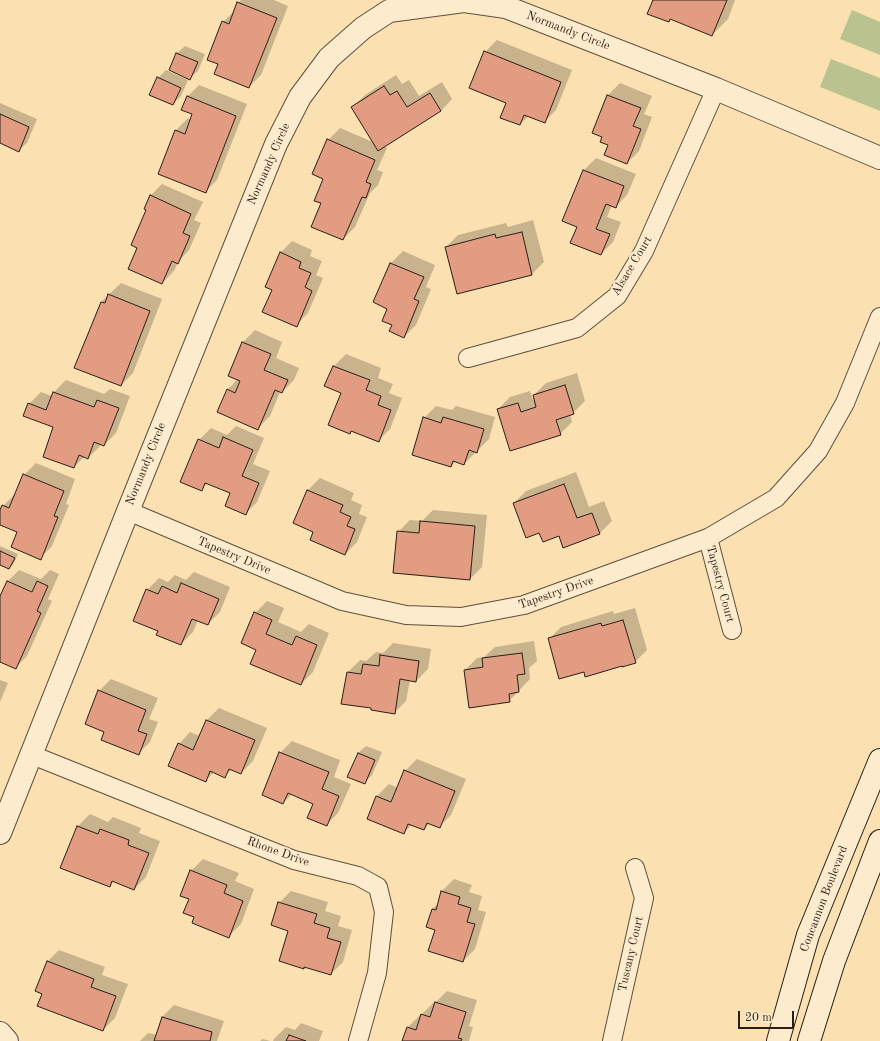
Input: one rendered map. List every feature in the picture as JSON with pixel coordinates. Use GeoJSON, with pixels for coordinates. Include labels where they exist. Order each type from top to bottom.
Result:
{"type":"FeatureCollection","features":[{"type":"Feature","properties":{"kind":"street","name":"Normandy Circle"},"geometry":{"type":"LineString","coordinates":[[0,834],[273,151],[300,97],[329,58],[387,5],[464,1],[506,7],[716,89],[880,158]]}},
{"type":"Feature","properties":{"kind":"street","name":"Alsace Court"},"geometry":{"type":"LineString","coordinates":[[468,358],[577,328],[617,296],[644,251],[716,89]]}},
{"type":"Feature","properties":{"kind":"street","name":"Tapestry Drive"},"geometry":{"type":"LineString","coordinates":[[128,511],[342,601],[406,615],[461,617],[524,606],[708,538],[776,498],[818,451],[845,403],[880,317]]}},
{"type":"Feature","properties":{"kind":"street","name":"Tapestry Court"},"geometry":{"type":"LineString","coordinates":[[708,538],[732,630]]}},
{"type":"Feature","properties":{"kind":"street","name":"Rhone Drive"},"geometry":{"type":"LineString","coordinates":[[32,755],[294,860],[358,876],[378,887],[384,912],[377,973],[358,1041]]}},
{"type":"Feature","properties":{"kind":"street","name":"Concannon Boulevard"},"geometry":{"type":"LineString","coordinates":[[778,1041],[808,935],[880,760]]}},
{"type":"Feature","properties":{"kind":"street"},"geometry":{"type":"LineString","coordinates":[[809,1041],[834,961],[880,841]]}},
{"type":"Feature","properties":{"kind":"street","name":"Tuscany Court"},"geometry":{"type":"LineString","coordinates":[[612,1041],[644,898],[635,868]]}},
{"type":"Feature","properties":{"kind":"street"},"geometry":{"type":"LineString","coordinates":[[0,1033],[7,1041]]}},
{"type":"Feature","properties":{"kind":"green space"},"geometry":{"type":"Polygon","coordinates":[[[852,10],[880,22],[880,55],[840,39],[852,10]]]}},
{"type":"Feature","properties":{"kind":"green space"},"geometry":{"type":"Polygon","coordinates":[[[831,59],[880,78],[880,111],[820,87],[831,59]]]}},
{"type":"Feature","properties":{"kind":"building"},"geometry":{"type":"Polygon","coordinates":[[[653,0],[727,0],[712,36],[670,19],[669,22],[647,14],[653,0]]]}},
{"type":"Feature","properties":{"kind":"building"},"geometry":{"type":"Polygon","coordinates":[[[237,2],[277,18],[249,88],[214,74],[218,64],[207,60],[222,21],[229,24],[237,2]]]}},
{"type":"Feature","properties":{"kind":"building"},"geometry":{"type":"Polygon","coordinates":[[[484,51],[561,82],[545,123],[524,115],[520,125],[500,118],[506,103],[469,88],[484,51]]]}},
{"type":"Feature","properties":{"kind":"building"},"geometry":{"type":"Polygon","coordinates":[[[176,53],[198,62],[190,80],[169,70],[176,53]]]}},
{"type":"Feature","properties":{"kind":"building"},"geometry":{"type":"Polygon","coordinates":[[[157,77],[181,88],[173,105],[149,95],[157,77]]]}},
{"type":"Feature","properties":{"kind":"building"},"geometry":{"type":"Polygon","coordinates":[[[384,86],[390,95],[397,91],[407,107],[430,93],[441,111],[378,151],[351,107],[384,86]]]}},
{"type":"Feature","properties":{"kind":"building"},"geometry":{"type":"Polygon","coordinates":[[[607,95],[641,108],[633,126],[641,129],[627,164],[604,155],[608,145],[600,142],[602,137],[592,133],[607,95]]]}},
{"type":"Feature","properties":{"kind":"building"},"geometry":{"type":"Polygon","coordinates":[[[187,96],[236,116],[206,193],[158,174],[175,130],[185,134],[192,114],[181,110],[187,96]]]}},
{"type":"Feature","properties":{"kind":"building"},"geometry":{"type":"Polygon","coordinates":[[[0,114],[29,127],[19,152],[0,143],[0,114]]]}},
{"type":"Feature","properties":{"kind":"building"},"geometry":{"type":"Polygon","coordinates":[[[327,139],[375,160],[366,182],[371,184],[366,198],[362,197],[343,240],[311,227],[321,203],[314,201],[323,179],[312,174],[327,139]]]}},
{"type":"Feature","properties":{"kind":"building"},"geometry":{"type":"Polygon","coordinates":[[[583,170],[624,186],[616,208],[606,204],[596,229],[610,234],[601,255],[570,243],[577,227],[562,221],[583,170]]]}},
{"type":"Feature","properties":{"kind":"building"},"geometry":{"type":"Polygon","coordinates":[[[150,195],[191,214],[183,233],[190,236],[178,264],[172,261],[162,284],[128,269],[137,248],[131,245],[146,210],[144,209],[150,195]]]}},
{"type":"Feature","properties":{"kind":"building"},"geometry":{"type":"Polygon","coordinates":[[[522,232],[532,275],[457,294],[445,247],[495,234],[496,238],[522,232]]]}},
{"type":"Feature","properties":{"kind":"building"},"geometry":{"type":"Polygon","coordinates":[[[280,252],[301,262],[299,268],[311,273],[305,287],[312,291],[297,327],[262,312],[272,290],[265,287],[280,252]]]}},
{"type":"Feature","properties":{"kind":"building"},"geometry":{"type":"Polygon","coordinates":[[[390,263],[424,277],[414,299],[419,301],[404,338],[389,331],[392,325],[382,321],[387,309],[373,302],[390,263]]]}},
{"type":"Feature","properties":{"kind":"building"},"geometry":{"type":"Polygon","coordinates":[[[108,294],[150,311],[121,386],[74,368],[101,302],[105,303],[108,294]]]}},
{"type":"Feature","properties":{"kind":"building"},"geometry":{"type":"Polygon","coordinates":[[[242,342],[271,354],[264,370],[288,380],[282,393],[275,390],[258,430],[217,412],[227,389],[235,393],[240,381],[228,376],[242,342]]]}},
{"type":"Feature","properties":{"kind":"building"},"geometry":{"type":"Polygon","coordinates":[[[333,366],[370,380],[366,390],[381,396],[378,405],[391,410],[379,442],[351,431],[350,434],[328,425],[341,393],[324,386],[333,366]]]}},
{"type":"Feature","properties":{"kind":"building"},"geometry":{"type":"Polygon","coordinates":[[[565,385],[574,414],[556,420],[561,435],[510,451],[497,409],[518,403],[521,412],[536,407],[533,395],[565,385]]]}},
{"type":"Feature","properties":{"kind":"building"},"geometry":{"type":"Polygon","coordinates":[[[53,392],[94,407],[97,400],[119,408],[104,446],[94,442],[88,459],[79,455],[74,468],[43,457],[53,427],[23,416],[28,403],[46,410],[53,392]]]}},
{"type":"Feature","properties":{"kind":"building"},"geometry":{"type":"Polygon","coordinates":[[[423,417],[441,423],[443,417],[484,429],[477,453],[469,450],[464,465],[453,461],[451,467],[412,455],[423,417]]]}},
{"type":"Feature","properties":{"kind":"building"},"geometry":{"type":"Polygon","coordinates":[[[223,437],[253,450],[242,476],[259,483],[246,515],[225,506],[230,493],[205,483],[202,491],[180,482],[198,439],[219,448],[223,437]]]}},
{"type":"Feature","properties":{"kind":"building"},"geometry":{"type":"Polygon","coordinates":[[[23,474],[64,491],[54,516],[58,517],[41,560],[11,547],[17,532],[0,525],[0,510],[2,505],[9,508],[23,474]]]}},
{"type":"Feature","properties":{"kind":"building"},"geometry":{"type":"Polygon","coordinates":[[[564,484],[577,518],[592,513],[600,534],[563,548],[559,536],[543,542],[539,533],[526,538],[513,503],[564,484]]]}},
{"type":"Feature","properties":{"kind":"building"},"geometry":{"type":"Polygon","coordinates":[[[307,490],[343,505],[340,512],[351,517],[347,526],[355,529],[345,555],[310,540],[313,532],[293,523],[307,490]]]}},
{"type":"Feature","properties":{"kind":"building"},"geometry":{"type":"Polygon","coordinates":[[[420,521],[475,526],[470,580],[393,573],[397,531],[419,533],[420,521]]]}},
{"type":"Feature","properties":{"kind":"building"},"geometry":{"type":"Polygon","coordinates":[[[0,551],[15,558],[9,569],[0,565],[0,551]]]}},
{"type":"Feature","properties":{"kind":"building"},"geometry":{"type":"Polygon","coordinates":[[[7,581],[32,592],[37,581],[48,586],[37,611],[41,613],[16,669],[0,662],[0,596],[7,581]]]}},
{"type":"Feature","properties":{"kind":"building"},"geometry":{"type":"Polygon","coordinates":[[[181,583],[219,599],[208,625],[192,619],[181,645],[156,635],[158,631],[133,621],[146,589],[158,594],[162,586],[177,593],[181,583]]]}},
{"type":"Feature","properties":{"kind":"building"},"geometry":{"type":"Polygon","coordinates":[[[254,612],[272,620],[266,634],[292,645],[296,636],[317,645],[301,685],[250,664],[256,650],[241,643],[254,612]]]}},
{"type":"Feature","properties":{"kind":"building"},"geometry":{"type":"Polygon","coordinates":[[[623,620],[636,663],[585,677],[584,672],[559,679],[548,638],[601,623],[602,626],[623,620]]]}},
{"type":"Feature","properties":{"kind":"building"},"geometry":{"type":"Polygon","coordinates":[[[522,653],[525,674],[517,675],[519,692],[509,694],[510,702],[469,708],[464,670],[483,667],[482,658],[522,653]]]}},
{"type":"Feature","properties":{"kind":"building"},"geometry":{"type":"Polygon","coordinates":[[[380,655],[419,661],[416,682],[400,679],[395,714],[371,710],[371,708],[341,704],[347,672],[361,674],[363,664],[379,666],[380,655]]]}},
{"type":"Feature","properties":{"kind":"building"},"geometry":{"type":"Polygon","coordinates":[[[98,690],[146,710],[138,731],[147,734],[139,755],[101,740],[104,732],[85,724],[98,690]]]}},
{"type":"Feature","properties":{"kind":"building"},"geometry":{"type":"Polygon","coordinates":[[[206,720],[255,740],[241,774],[229,769],[225,778],[210,771],[206,782],[168,766],[178,743],[193,750],[206,720]]]}},
{"type":"Feature","properties":{"kind":"building"},"geometry":{"type":"Polygon","coordinates":[[[279,752],[329,772],[322,789],[339,796],[327,826],[307,818],[313,804],[288,793],[283,804],[262,795],[279,752]]]}},
{"type":"Feature","properties":{"kind":"building"},"geometry":{"type":"Polygon","coordinates":[[[358,753],[375,760],[365,784],[347,777],[358,753]]]}},
{"type":"Feature","properties":{"kind":"building"},"geometry":{"type":"Polygon","coordinates":[[[404,770],[455,791],[440,828],[427,823],[424,830],[408,824],[404,834],[367,819],[376,796],[391,802],[404,770]]]}},
{"type":"Feature","properties":{"kind":"building"},"geometry":{"type":"Polygon","coordinates":[[[77,826],[98,834],[100,829],[129,840],[128,845],[149,853],[134,890],[112,881],[110,887],[60,868],[77,826]]]}},
{"type":"Feature","properties":{"kind":"building"},"geometry":{"type":"Polygon","coordinates":[[[190,870],[227,885],[224,893],[243,901],[229,938],[192,923],[194,917],[183,913],[189,899],[180,896],[190,870]]]}},
{"type":"Feature","properties":{"kind":"building"},"geometry":{"type":"Polygon","coordinates":[[[441,891],[460,897],[458,904],[471,908],[467,922],[475,924],[463,962],[428,951],[435,930],[426,927],[432,909],[436,910],[441,891]]]}},
{"type":"Feature","properties":{"kind":"building"},"geometry":{"type":"Polygon","coordinates":[[[278,902],[317,914],[314,923],[330,928],[327,938],[341,942],[331,975],[304,967],[304,969],[279,961],[288,931],[271,925],[278,902]]]}},
{"type":"Feature","properties":{"kind":"building"},"geometry":{"type":"Polygon","coordinates":[[[47,961],[94,979],[91,987],[116,996],[103,1031],[37,1006],[42,994],[35,991],[47,961]]]}},
{"type":"Feature","properties":{"kind":"building"},"geometry":{"type":"Polygon","coordinates":[[[435,1002],[466,1012],[458,1038],[462,1039],[461,1041],[402,1041],[407,1027],[416,1030],[421,1014],[430,1017],[435,1002]]]}},
{"type":"Feature","properties":{"kind":"building"},"geometry":{"type":"Polygon","coordinates":[[[162,1017],[212,1032],[210,1041],[154,1041],[162,1017]]]}},
{"type":"Feature","properties":{"kind":"building"},"geometry":{"type":"Polygon","coordinates":[[[289,1035],[306,1041],[286,1041],[289,1035]]]}}]}
